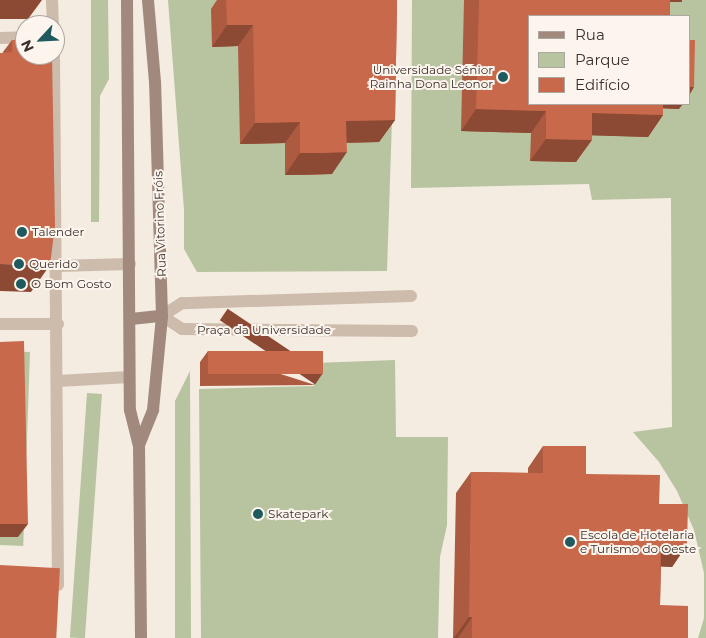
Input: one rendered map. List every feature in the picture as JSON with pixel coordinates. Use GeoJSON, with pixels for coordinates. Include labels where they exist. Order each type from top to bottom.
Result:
{"type":"FeatureCollection","features":[{"type":"Feature","properties":{"kind":"main road","name":"Rua Vitorino Fróis"},"geometry":{"type":"LineString","coordinates":[[127,0],[130,264],[129,377],[130,410],[138,445],[142,638]]}},
{"type":"Feature","properties":{"kind":"main road","name":"Rua Vitorino Fróis"},"geometry":{"type":"LineString","coordinates":[[138,445],[153,410],[162,316],[155,82],[148,0]]}},
{"type":"Feature","properties":{"kind":"main road"},"geometry":{"type":"LineString","coordinates":[[130,319],[162,316]]}},
{"type":"Feature","properties":{"kind":"street"},"geometry":{"type":"LineString","coordinates":[[52,0],[53,15]]}},
{"type":"Feature","properties":{"kind":"street"},"geometry":{"type":"LineString","coordinates":[[0,38],[15,38]]}},
{"type":"Feature","properties":{"kind":"street"},"geometry":{"type":"LineString","coordinates":[[54,65],[58,381],[53,576],[58,602]]}},
{"type":"Feature","properties":{"kind":"street"},"geometry":{"type":"LineString","coordinates":[[57,266],[130,264]]}},
{"type":"Feature","properties":{"kind":"street"},"geometry":{"type":"LineString","coordinates":[[162,316],[182,303],[411,296]]}},
{"type":"Feature","properties":{"kind":"street","name":"Praça da Universidade"},"geometry":{"type":"LineString","coordinates":[[162,316],[182,329],[412,331]]}},
{"type":"Feature","properties":{"kind":"street"},"geometry":{"type":"LineString","coordinates":[[0,324],[58,324]]}},
{"type":"Feature","properties":{"kind":"street"},"geometry":{"type":"LineString","coordinates":[[58,381],[129,377]]}},
{"type":"Feature","properties":{"kind":"green space"},"geometry":{"type":"Polygon","coordinates":[[[91,0],[108,0],[109,79],[100,96],[99,222],[91,222],[91,0]]]}},
{"type":"Feature","properties":{"kind":"green space"},"geometry":{"type":"Polygon","coordinates":[[[168,0],[396,0],[387,271],[197,272],[184,249],[184,210],[168,0]]]}},
{"type":"Feature","properties":{"kind":"green space"},"geometry":{"type":"Polygon","coordinates":[[[412,0],[706,0],[706,638],[698,638],[704,618],[704,573],[694,530],[677,491],[659,462],[633,432],[672,427],[671,198],[592,200],[589,184],[411,188],[412,0]]]}},
{"type":"Feature","properties":{"kind":"green space"},"geometry":{"type":"Polygon","coordinates":[[[0,351],[30,352],[23,546],[0,545],[0,351]]]}},
{"type":"Feature","properties":{"kind":"green space"},"geometry":{"type":"Polygon","coordinates":[[[395,360],[396,437],[448,437],[447,525],[440,557],[438,638],[201,638],[199,389],[314,386],[315,363],[395,360]]]}},
{"type":"Feature","properties":{"kind":"green space"},"geometry":{"type":"Polygon","coordinates":[[[190,371],[191,638],[175,638],[175,401],[190,371]]]}},
{"type":"Feature","properties":{"kind":"green space"},"geometry":{"type":"Polygon","coordinates":[[[87,393],[102,394],[85,638],[70,637],[87,393]]]}},
{"type":"Feature","properties":{"kind":"building"},"geometry":{"type":"Polygon","coordinates":[[[226,0],[397,0],[395,120],[346,121],[347,152],[323,153],[300,153],[300,122],[255,123],[253,25],[227,25],[226,0]]]}},
{"type":"Feature","properties":{"kind":"building","name":"Universidade Sénior Rainha Dona Leonor"},"geometry":{"type":"Polygon","coordinates":[[[479,0],[670,0],[670,15],[528,15],[528,105],[663,105],[663,115],[592,113],[592,140],[546,139],[546,111],[476,109],[479,0]]]}},
{"type":"Feature","properties":{"kind":"building"},"geometry":{"type":"Polygon","coordinates":[[[12,40],[15,40],[15,65],[52,65],[55,226],[50,265],[0,264],[0,53],[12,52],[12,40]]]}},
{"type":"Feature","properties":{"kind":"building"},"geometry":{"type":"Polygon","coordinates":[[[691,40],[695,40],[694,87],[691,87],[691,40]]]}},
{"type":"Feature","properties":{"kind":"building"},"geometry":{"type":"Polygon","coordinates":[[[24,341],[28,524],[0,524],[0,342],[24,341]]]}},
{"type":"Feature","properties":{"kind":"building"},"geometry":{"type":"Polygon","coordinates":[[[208,351],[323,351],[323,374],[208,374],[208,351]]]}},
{"type":"Feature","properties":{"kind":"building","name":"Escola de Hotelaria e Turismo do Oeste"},"geometry":{"type":"Polygon","coordinates":[[[543,446],[586,446],[586,474],[660,475],[659,504],[688,504],[687,545],[661,545],[660,605],[688,606],[688,638],[472,638],[472,617],[469,617],[471,472],[543,473],[543,446]]]}},
{"type":"Feature","properties":{"kind":"building"},"geometry":{"type":"Polygon","coordinates":[[[0,565],[60,568],[56,638],[0,638],[0,565]]]}},
{"type":"Feature","properties":{"kind":"place","name":"Universidade Sénior Rainha Dona Leonor"},"geometry":{"type":"Point","coordinates":[503,77]}},
{"type":"Feature","properties":{"kind":"place","name":"Talender"},"geometry":{"type":"Point","coordinates":[22,232]}},
{"type":"Feature","properties":{"kind":"place","name":"Querido"},"geometry":{"type":"Point","coordinates":[19,264]}},
{"type":"Feature","properties":{"kind":"place","name":"O Bom Gosto"},"geometry":{"type":"Point","coordinates":[21,284]}},
{"type":"Feature","properties":{"kind":"place","name":"Skatepark"},"geometry":{"type":"Point","coordinates":[258,514]}},
{"type":"Feature","properties":{"kind":"place","name":"Escola de Hotelaria e Turismo do Oeste"},"geometry":{"type":"Point","coordinates":[570,542]}}]}
